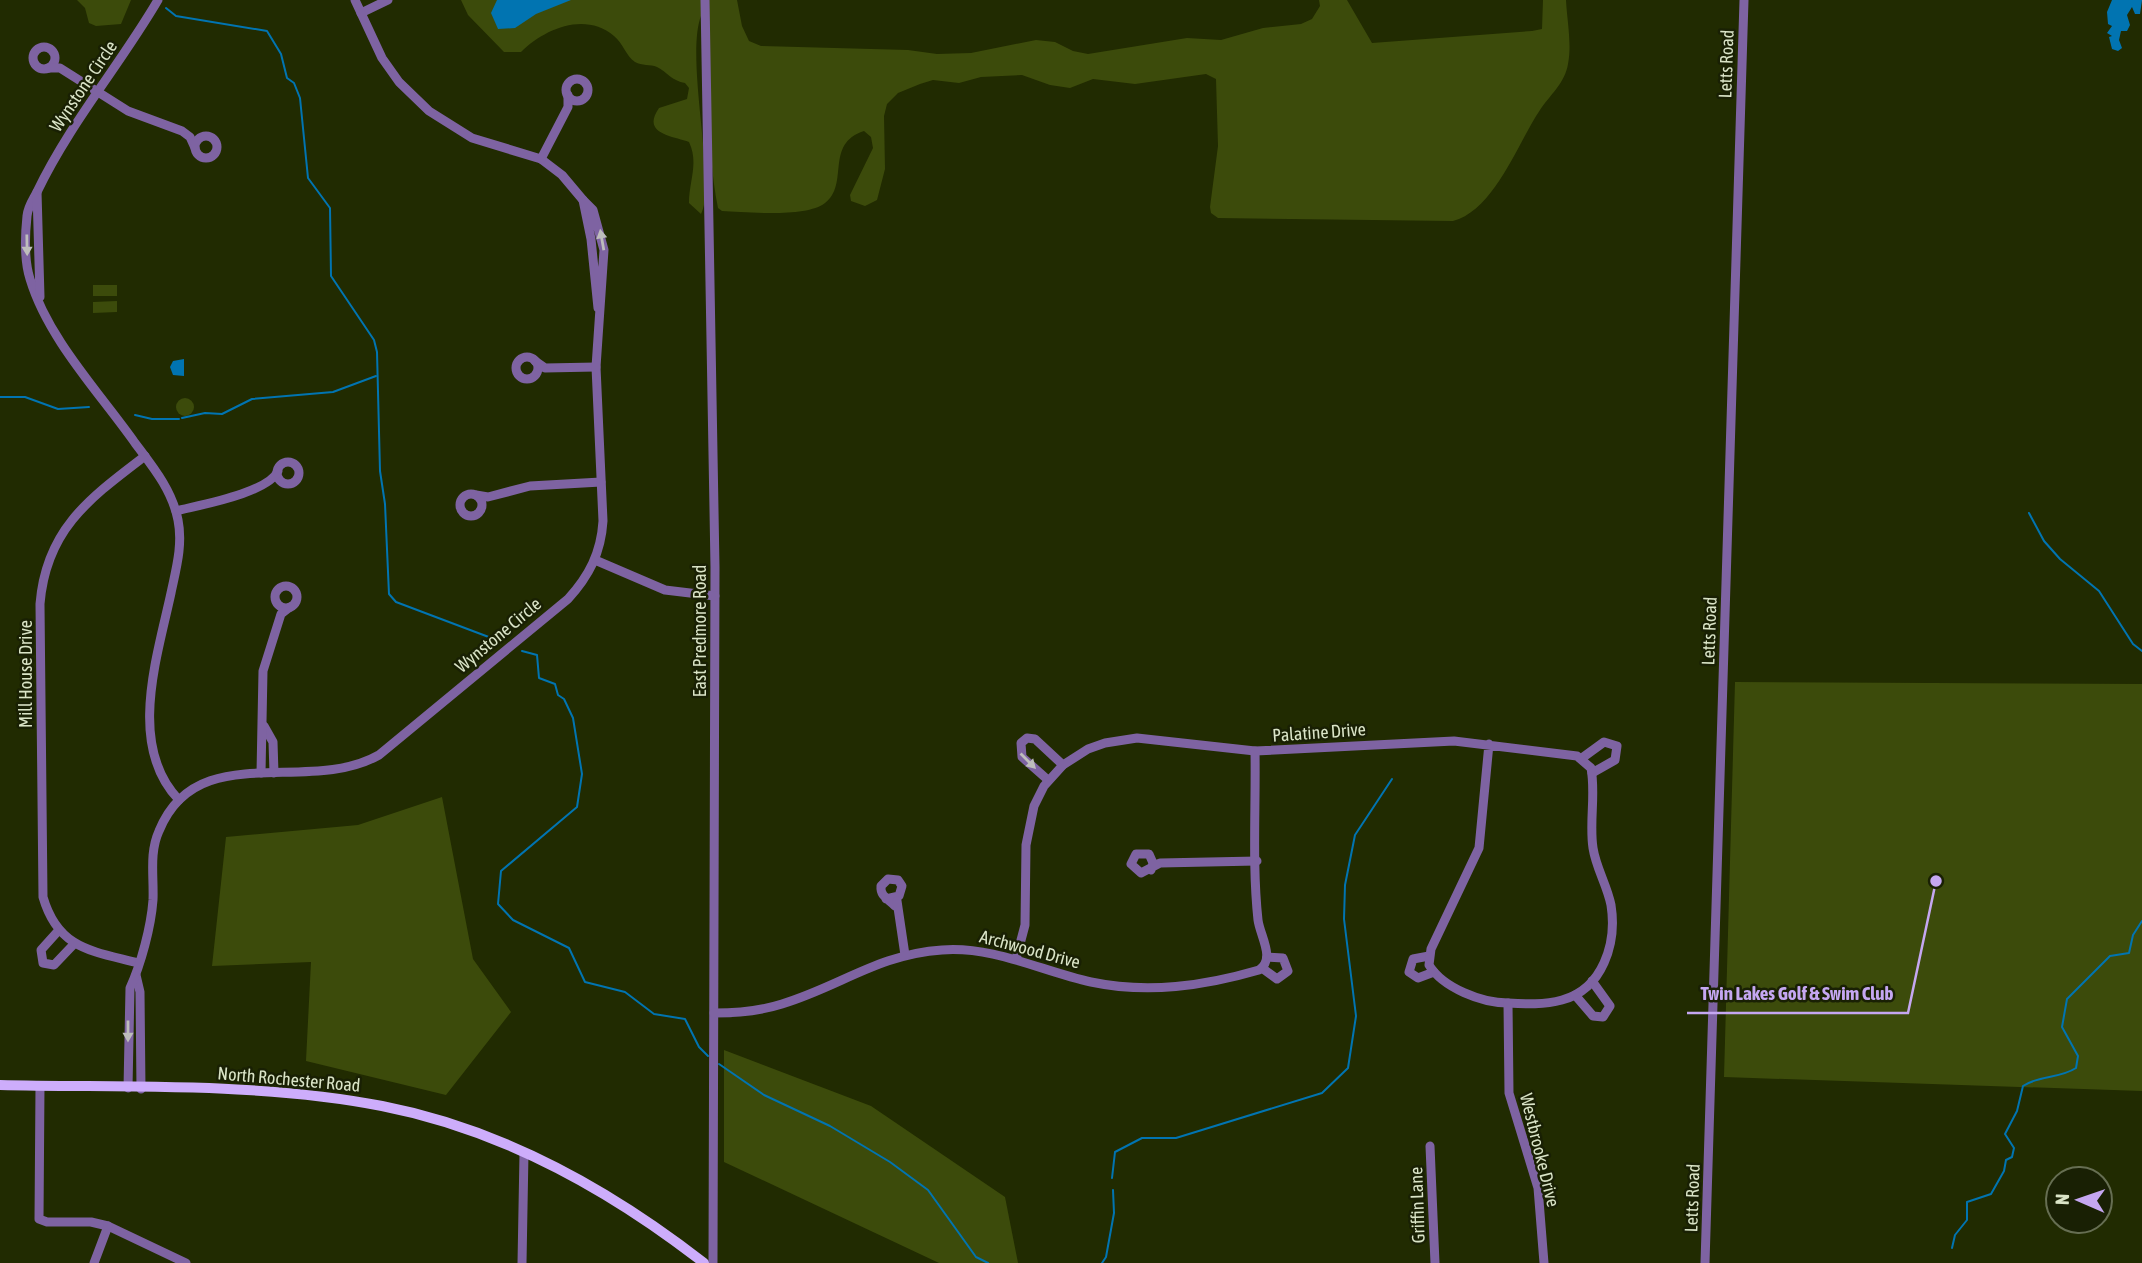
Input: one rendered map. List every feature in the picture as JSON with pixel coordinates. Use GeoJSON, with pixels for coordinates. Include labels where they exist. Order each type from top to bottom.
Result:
{"type":"FeatureCollection","features":[{"type":"Feature","properties":{"kind":"main road","name":"North Rochester Road"},"geometry":{"type":"LineString","coordinates":[[0,1085],[264,1091],[362,1102],[451,1124],[524,1153],[615,1200],[704,1263]]}},
{"type":"Feature","properties":{"kind":"street","name":"Wynstone Circle"},"geometry":{"type":"LineString","coordinates":[[158,0],[50,163],[28,210],[27,256],[31,281],[58,336],[166,486],[176,511],[180,532],[178,558],[153,673],[151,714],[154,757],[164,781],[179,800]]}},
{"type":"Feature","properties":{"kind":"street","name":"Wynstone Circle"},"geometry":{"type":"LineString","coordinates":[[128,1088],[128,998],[153,903],[155,843],[160,827],[179,800],[211,779],[261,773],[341,770],[379,755],[568,599],[595,560],[602,533],[596,367],[598,308],[603,286],[602,239],[593,210],[562,175],[541,159],[472,138],[429,111],[399,82],[383,58],[355,0]]}},
{"type":"Feature","properties":{"kind":"street"},"geometry":{"type":"LineString","coordinates":[[361,13],[388,0]]}},
{"type":"Feature","properties":{"kind":"street","name":"East Predmore Road"},"geometry":{"type":"LineString","coordinates":[[705,0],[715,596],[713,1263]]}},
{"type":"Feature","properties":{"kind":"street","name":"Letts Road"},"geometry":{"type":"LineString","coordinates":[[1705,1263],[1744,0]]}},
{"type":"Feature","properties":{"kind":"street"},"geometry":{"type":"LineString","coordinates":[[60,68],[36,64],[36,51],[49,48],[60,68],[128,111],[172,126],[190,137],[215,141],[214,154],[201,157],[190,137]]}},
{"type":"Feature","properties":{"kind":"street"},"geometry":{"type":"LineString","coordinates":[[48,68],[55,57]]}},
{"type":"Feature","properties":{"kind":"street"},"geometry":{"type":"LineString","coordinates":[[541,159],[568,107],[570,82],[584,82],[588,91],[579,101],[568,107]]}},
{"type":"Feature","properties":{"kind":"street"},"geometry":{"type":"LineString","coordinates":[[568,95],[579,101]]}},
{"type":"Feature","properties":{"kind":"street"},"geometry":{"type":"LineString","coordinates":[[195,148],[202,137]]}},
{"type":"Feature","properties":{"kind":"street"},"geometry":{"type":"LineString","coordinates":[[545,368],[535,361],[522,358],[516,370],[523,378],[545,368],[596,367]]}},
{"type":"Feature","properties":{"kind":"street"},"geometry":{"type":"LineString","coordinates":[[535,361],[536,374]]}},
{"type":"Feature","properties":{"kind":"street","name":"Mill House Drive"},"geometry":{"type":"LineString","coordinates":[[138,962],[74,944],[59,930],[47,910],[42,880],[42,583],[49,559],[73,517],[94,495],[145,456]]}},
{"type":"Feature","properties":{"kind":"street"},"geometry":{"type":"LineString","coordinates":[[176,511],[232,496],[271,480],[288,463],[299,471],[296,481],[290,484],[271,480]]}},
{"type":"Feature","properties":{"kind":"street"},"geometry":{"type":"LineString","coordinates":[[278,471],[283,483]]}},
{"type":"Feature","properties":{"kind":"street"},"geometry":{"type":"LineString","coordinates":[[488,497],[472,516],[461,508],[466,495],[488,497],[530,486],[601,482]]}},
{"type":"Feature","properties":{"kind":"street"},"geometry":{"type":"LineString","coordinates":[[477,495],[482,507]]}},
{"type":"Feature","properties":{"kind":"street"},"geometry":{"type":"LineString","coordinates":[[595,560],[665,590],[715,596]]}},
{"type":"Feature","properties":{"kind":"street"},"geometry":{"type":"LineString","coordinates":[[261,773],[264,726],[262,671],[281,614],[297,599],[291,587],[278,590],[281,614]]}},
{"type":"Feature","properties":{"kind":"street"},"geometry":{"type":"LineString","coordinates":[[278,603],[290,607]]}},
{"type":"Feature","properties":{"kind":"street"},"geometry":{"type":"LineString","coordinates":[[264,726],[273,742],[274,773]]}},
{"type":"Feature","properties":{"kind":"street"},"geometry":{"type":"LineString","coordinates":[[1048,780],[1022,757],[1021,743],[1027,738],[1035,739],[1063,765]]}},
{"type":"Feature","properties":{"kind":"street","name":"Palatine Drive"},"geometry":{"type":"LineString","coordinates":[[1016,959],[1028,900],[1028,831],[1034,806],[1048,780],[1063,765],[1088,749],[1138,738],[1255,751],[1410,742],[1489,744],[1582,758]]}},
{"type":"Feature","properties":{"kind":"street"},"geometry":{"type":"LineString","coordinates":[[1489,744],[1479,848],[1429,956],[1429,965],[1434,972],[1472,996],[1508,1003],[1546,1004],[1575,995],[1592,981],[1607,957],[1612,923],[1609,895],[1592,842],[1592,773],[1582,758],[1604,742],[1617,746],[1615,760],[1592,773]]}},
{"type":"Feature","properties":{"kind":"street"},"geometry":{"type":"LineString","coordinates":[[1255,751],[1258,918],[1267,957],[1262,968]]}},
{"type":"Feature","properties":{"kind":"street"},"geometry":{"type":"LineString","coordinates":[[1156,859],[1151,870],[1137,872],[1132,860],[1142,852],[1156,859],[1256,861]]}},
{"type":"Feature","properties":{"kind":"street"},"geometry":{"type":"LineString","coordinates":[[897,901],[886,899],[881,886],[888,878],[901,883],[897,901],[905,954]]}},
{"type":"Feature","properties":{"kind":"street"},"geometry":{"type":"LineString","coordinates":[[59,930],[41,950],[43,963],[54,965],[74,944]]}},
{"type":"Feature","properties":{"kind":"street","name":"Archwood Drive"},"geometry":{"type":"LineString","coordinates":[[714,1013],[747,1012],[784,1004],[873,964],[905,954],[972,949],[1093,982],[1146,988],[1206,984],[1262,968],[1277,979],[1284,977],[1289,971],[1283,958],[1267,957]]}},
{"type":"Feature","properties":{"kind":"street"},"geometry":{"type":"LineString","coordinates":[[1429,956],[1413,959],[1409,972],[1418,978],[1434,972]]}},
{"type":"Feature","properties":{"kind":"street","name":"Wynstone Circle"},"geometry":{"type":"LineString","coordinates":[[136,975],[140,992],[141,1089]]}},
{"type":"Feature","properties":{"kind":"street"},"geometry":{"type":"LineString","coordinates":[[1575,995],[1593,1016],[1603,1017],[1610,1006],[1592,981]]}},
{"type":"Feature","properties":{"kind":"street","name":"Westbrooke Drive"},"geometry":{"type":"LineString","coordinates":[[1508,1003],[1509,1093],[1538,1188],[1544,1263]]}},
{"type":"Feature","properties":{"kind":"street"},"geometry":{"type":"LineString","coordinates":[[40,1086],[39,1219],[47,1222],[91,1222],[108,1226],[186,1263]]}},
{"type":"Feature","properties":{"kind":"street","name":"Griffin Lane"},"geometry":{"type":"LineString","coordinates":[[1430,1146],[1435,1263]]}},
{"type":"Feature","properties":{"kind":"street"},"geometry":{"type":"LineString","coordinates":[[522,1263],[524,1153]]}},
{"type":"Feature","properties":{"kind":"street"},"geometry":{"type":"LineString","coordinates":[[94,1263],[108,1226]]}},
{"type":"Feature","properties":{"kind":"green space"},"geometry":{"type":"Polygon","coordinates":[[[77,0],[131,0],[121,24],[96,26],[89,23],[85,8],[77,0]]]}},
{"type":"Feature","properties":{"kind":"green space"},"geometry":{"type":"Polygon","coordinates":[[[461,0],[737,0],[742,26],[749,41],[761,46],[908,50],[937,54],[971,53],[1036,40],[1055,42],[1073,51],[1088,54],[1187,38],[1221,40],[1263,28],[1301,24],[1312,19],[1320,6],[1319,0],[1347,0],[1372,43],[1542,29],[1543,0],[1566,0],[1570,48],[1564,77],[1540,110],[1504,173],[1481,204],[1453,221],[1218,218],[1211,213],[1210,207],[1218,146],[1216,79],[1206,74],[1135,84],[1093,79],[1070,88],[1050,85],[1022,75],[981,77],[959,83],[933,80],[920,84],[898,93],[887,104],[884,116],[885,169],[877,200],[865,206],[851,201],[850,195],[873,148],[871,137],[864,131],[852,137],[845,145],[836,186],[825,203],[804,211],[761,213],[722,211],[718,208],[710,137],[707,16],[701,16],[696,50],[705,163],[705,198],[701,214],[689,203],[693,157],[689,142],[661,132],[656,129],[654,123],[659,108],[687,99],[689,88],[685,83],[657,67],[635,62],[614,36],[590,25],[565,26],[541,36],[521,52],[504,52],[468,15],[461,0]]]}},
{"type":"Feature","properties":{"kind":"green space"},"geometry":{"type":"Polygon","coordinates":[[[93,285],[117,285],[117,296],[93,296],[93,285]]]}},
{"type":"Feature","properties":{"kind":"green space"},"geometry":{"type":"Polygon","coordinates":[[[117,301],[117,312],[93,313],[93,302],[117,301]]]}},
{"type":"Feature","properties":{"kind":"green space"},"geometry":{"type":"Polygon","coordinates":[[[185,398],[191,401],[194,407],[191,413],[185,416],[179,413],[176,407],[179,401],[185,398]]]}},
{"type":"Feature","properties":{"kind":"green space"},"geometry":{"type":"Polygon","coordinates":[[[1735,682],[2142,684],[2142,1091],[1724,1077],[1735,682]]]}},
{"type":"Feature","properties":{"kind":"green space"},"geometry":{"type":"Polygon","coordinates":[[[442,797],[473,959],[511,1012],[446,1095],[306,1061],[311,962],[212,966],[226,837],[358,825],[442,797]]]}},
{"type":"Feature","properties":{"kind":"green space"},"geometry":{"type":"Polygon","coordinates":[[[724,1050],[871,1106],[1005,1197],[1018,1263],[939,1263],[724,1162],[724,1050]]]}},
{"type":"Feature","properties":{"kind":"water"},"geometry":{"type":"Polygon","coordinates":[[[497,0],[571,0],[536,14],[515,28],[498,29],[491,13],[497,0]]]}},
{"type":"Feature","properties":{"kind":"water"},"geometry":{"type":"Polygon","coordinates":[[[2112,0],[2142,0],[2140,14],[2135,14],[2132,7],[2127,15],[2130,25],[2127,31],[2121,31],[2119,40],[2122,48],[2118,51],[2112,49],[2109,37],[2112,36],[2107,33],[2112,26],[2108,24],[2107,12],[2112,0]]]}},
{"type":"Feature","properties":{"kind":"water"},"geometry":{"type":"Polygon","coordinates":[[[184,359],[184,376],[173,375],[170,367],[173,361],[184,359]]]}},
{"type":"Feature","properties":{"kind":"waterway"},"geometry":{"type":"LineString","coordinates":[[166,8],[176,16],[267,31],[281,54],[287,78],[294,83],[300,98],[308,178],[330,208],[331,276],[374,340],[377,352],[380,471],[385,504],[389,594],[396,602],[494,639]]}},
{"type":"Feature","properties":{"kind":"waterway"},"geometry":{"type":"LineString","coordinates":[[182,418],[205,413],[222,414],[252,399],[333,392],[376,376]]}},
{"type":"Feature","properties":{"kind":"waterway"},"geometry":{"type":"LineString","coordinates":[[0,397],[25,397],[58,409],[89,407]]}},
{"type":"Feature","properties":{"kind":"waterway"},"geometry":{"type":"LineString","coordinates":[[135,415],[152,419],[179,419]]}},
{"type":"Feature","properties":{"kind":"waterway"},"geometry":{"type":"LineString","coordinates":[[2029,513],[2044,541],[2060,559],[2099,591],[2133,644],[2142,651]]}},
{"type":"Feature","properties":{"kind":"waterway"},"geometry":{"type":"LineString","coordinates":[[522,651],[537,655],[539,678],[555,684],[558,695],[564,699],[573,718],[582,774],[577,807],[501,871],[498,904],[513,920],[569,948],[585,982],[625,992],[654,1014],[685,1019],[699,1047],[708,1056]]}},
{"type":"Feature","properties":{"kind":"waterway"},"geometry":{"type":"LineString","coordinates":[[1112,1178],[1115,1152],[1142,1138],[1176,1138],[1322,1093],[1348,1068],[1356,1016],[1344,919],[1345,885],[1355,835],[1392,779]]}},
{"type":"Feature","properties":{"kind":"waterway"},"geometry":{"type":"LineString","coordinates":[[1952,1248],[1955,1235],[1967,1220],[1967,1202],[1991,1194],[2004,1171],[2006,1160],[2012,1157],[2014,1148],[2005,1134],[2017,1111],[2023,1086],[2076,1068],[2078,1056],[2062,1027],[2067,999],[2110,956],[2129,953],[2133,935],[2142,921]]}},
{"type":"Feature","properties":{"kind":"waterway"},"geometry":{"type":"LineString","coordinates":[[719,1064],[764,1095],[830,1126],[890,1162],[928,1190],[976,1257],[988,1263]]}},
{"type":"Feature","properties":{"kind":"waterway"},"geometry":{"type":"LineString","coordinates":[[1102,1263],[1106,1257],[1114,1213],[1113,1190]]}},
{"type":"Feature","properties":{"kind":"place","name":"Twin Lakes Golf & Swim Club"},"geometry":{"type":"Point","coordinates":[1936,881]}}]}
